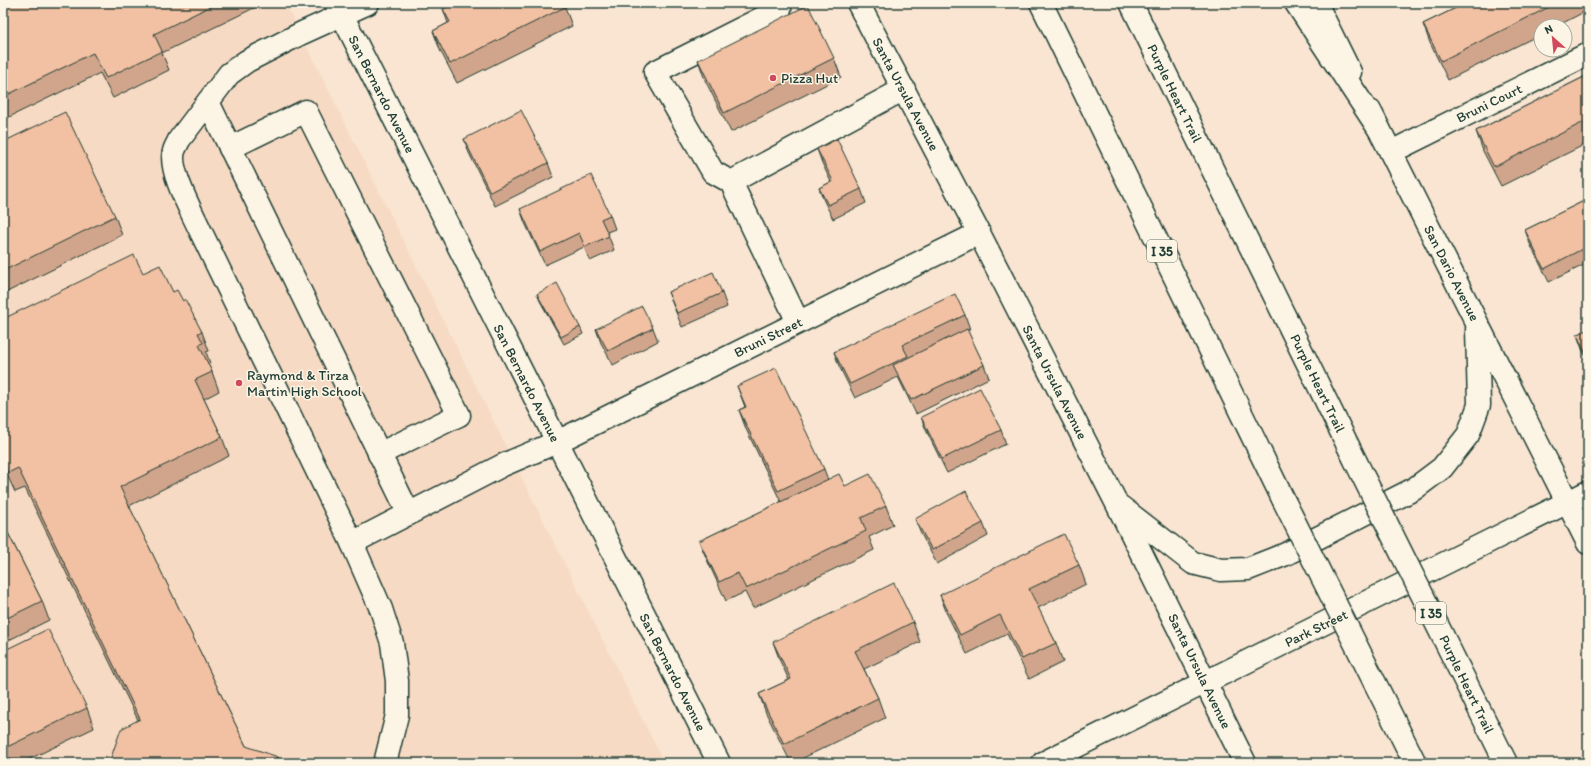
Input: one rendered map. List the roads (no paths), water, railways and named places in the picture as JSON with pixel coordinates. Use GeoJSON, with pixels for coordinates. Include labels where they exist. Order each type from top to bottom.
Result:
{"type":"FeatureCollection","features":[{"type":"Feature","properties":{"kind":"main road"},"geometry":{"type":"LineString","coordinates":[[368,3],[339,9],[302,33],[247,61],[229,74],[179,140],[174,152],[174,166],[179,184],[200,230],[352,543],[381,609],[392,643],[397,681],[397,715],[385,763]]}},
{"type":"Feature","properties":{"kind":"main road","name":"I 35"},"geometry":{"type":"LineString","coordinates":[[1041,3],[1283,499],[1415,763]]}},
{"type":"Feature","properties":{"kind":"main road","name":"Purple Heart Trail"},"geometry":{"type":"LineString","coordinates":[[1131,3],[1356,462],[1506,763]]}},
{"type":"Feature","properties":{"kind":"main road"},"geometry":{"type":"LineString","coordinates":[[1296,3],[1379,129]]}},
{"type":"Feature","properties":{"kind":"main road","name":"San Dario Avenue"},"geometry":{"type":"LineString","coordinates":[[1316,3],[1588,543]]}},
{"type":"Feature","properties":{"kind":"main road","name":"Santa Ursula Avenue"},"geometry":{"type":"LineString","coordinates":[[861,6],[1117,504],[1245,763]]}},
{"type":"Feature","properties":{"kind":"main road","name":"San Bernardo Avenue"},"geometry":{"type":"LineString","coordinates":[[339,9],[719,763]]}},
{"type":"Feature","properties":{"kind":"main road"},"geometry":{"type":"LineString","coordinates":[[780,9],[655,72],[713,172],[731,182],[798,322]]}},
{"type":"Feature","properties":{"kind":"main road","name":"Bruni Court"},"geometry":{"type":"LineString","coordinates":[[1391,152],[1588,54]]}},
{"type":"Feature","properties":{"kind":"main road"},"geometry":{"type":"LineString","coordinates":[[731,182],[904,89]]}},
{"type":"Feature","properties":{"kind":"main road"},"geometry":{"type":"LineString","coordinates":[[208,102],[409,514]]}},
{"type":"Feature","properties":{"kind":"main road"},"geometry":{"type":"LineString","coordinates":[[230,148],[306,111],[459,415],[379,454]]}},
{"type":"Feature","properties":{"kind":"main road","name":"Bruni Street"},"geometry":{"type":"LineString","coordinates":[[352,543],[503,465],[556,442],[979,233]]}},
{"type":"Feature","properties":{"kind":"main road"},"geometry":{"type":"LineString","coordinates":[[1117,504],[1193,563],[1221,570],[1248,569],[1286,554],[1414,489],[1442,468],[1468,435],[1479,405],[1476,322]]}},
{"type":"Feature","properties":{"kind":"main road","name":"Park Street"},"geometry":{"type":"LineString","coordinates":[[1043,763],[1588,492]]}},
{"type":"Feature","properties":{"kind":"place","name":"Pizza Hut"},"geometry":{"type":"Point","coordinates":[773,78]}},
{"type":"Feature","properties":{"kind":"place","name":"Raymond & Tirza Martin High School"},"geometry":{"type":"Point","coordinates":[239,383]}}]}
